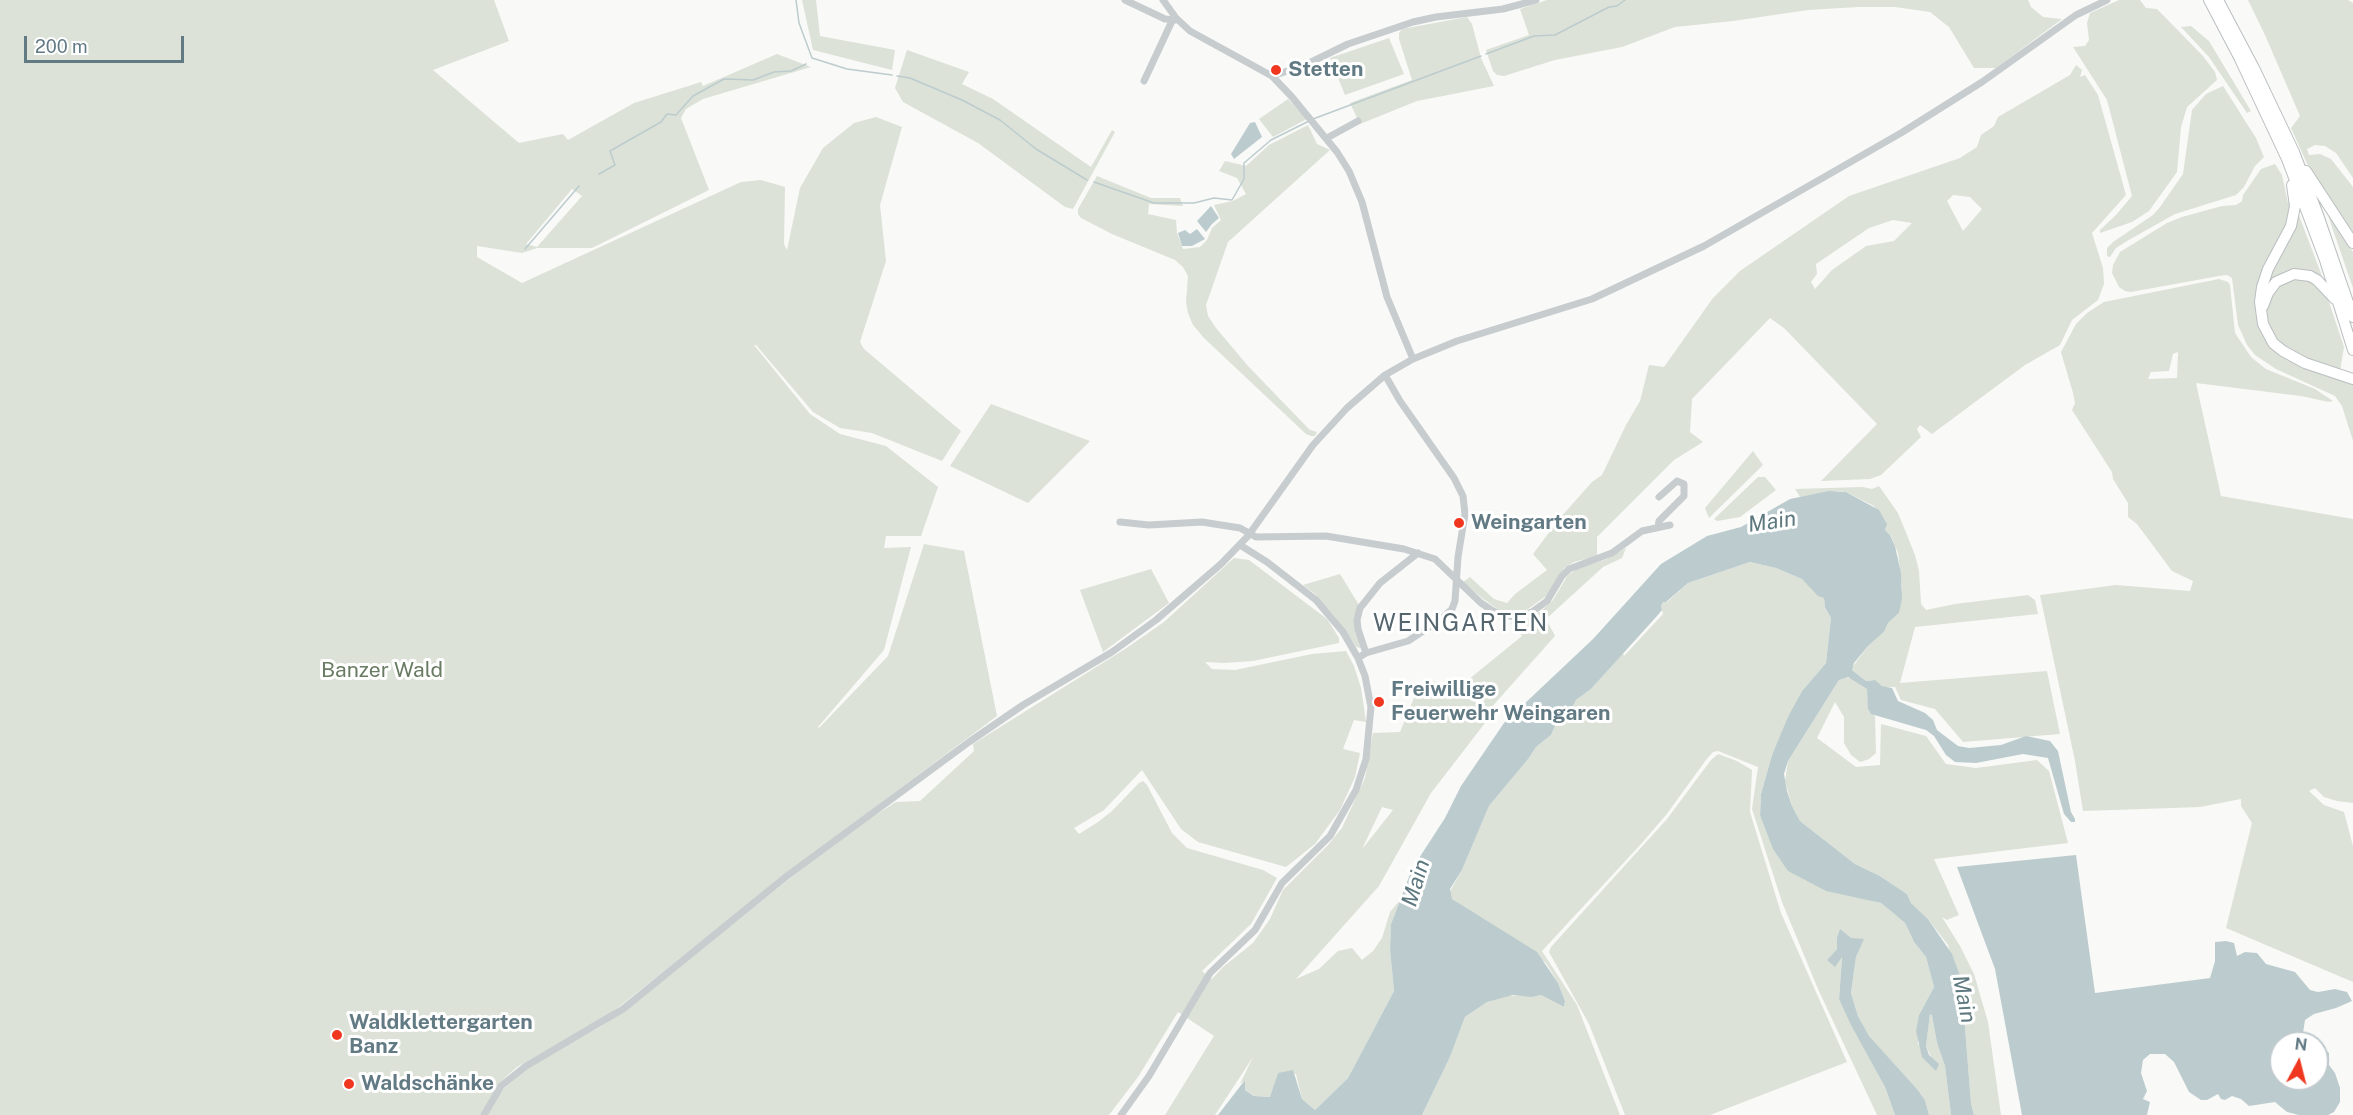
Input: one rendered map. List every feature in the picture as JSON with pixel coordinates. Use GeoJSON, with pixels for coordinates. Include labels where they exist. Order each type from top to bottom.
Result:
{"type":"FeatureCollection","features":[{"type":"Feature","properties":{"kind":"highway"},"geometry":{"type":"LineString","coordinates":[[2209,0],[2290,155],[2353,243]]}},
{"type":"Feature","properties":{"kind":"highway"},"geometry":{"type":"LineString","coordinates":[[2218,0],[2254,68],[2326,237],[2353,317]]}},
{"type":"Feature","properties":{"kind":"highway"},"geometry":{"type":"LineString","coordinates":[[2290,155],[2353,350]]}},
{"type":"Feature","properties":{"kind":"highway"},"geometry":{"type":"LineString","coordinates":[[2290,155],[2294,209],[2288,233],[2263,280],[2261,312],[2267,334],[2283,351],[2305,363],[2353,379]]}},
{"type":"Feature","properties":{"kind":"highway"},"geometry":{"type":"LineString","coordinates":[[2261,312],[2268,293],[2276,282],[2294,274],[2310,276],[2317,280],[2340,306]]}},
{"type":"Feature","properties":{"kind":"street"},"geometry":{"type":"LineString","coordinates":[[1125,0],[1174,20],[1204,40],[1272,76],[1327,138],[1349,171],[1362,202],[1387,297],[1413,359]]}},
{"type":"Feature","properties":{"kind":"street"},"geometry":{"type":"LineString","coordinates":[[1163,0],[1174,20]]}},
{"type":"Feature","properties":{"kind":"street"},"geometry":{"type":"LineString","coordinates":[[1272,76],[1303,66],[1348,44],[1397,27],[1426,19],[1503,9],[1536,0]]}},
{"type":"Feature","properties":{"kind":"street"},"geometry":{"type":"LineString","coordinates":[[484,1115],[501,1086],[517,1073],[623,1008],[794,871],[997,722],[1138,634],[1221,564],[1240,545],[1313,445],[1347,408],[1385,375],[1413,359],[1457,341],[1592,299],[1704,246],[1900,133],[1982,82],[2076,15],[2107,0]]}},
{"type":"Feature","properties":{"kind":"street"},"geometry":{"type":"LineString","coordinates":[[1144,81],[1174,20]]}},
{"type":"Feature","properties":{"kind":"street"},"geometry":{"type":"LineString","coordinates":[[1327,138],[1358,121]]}},
{"type":"Feature","properties":{"kind":"street"},"geometry":{"type":"LineString","coordinates":[[1358,658],[1366,653],[1408,640],[1440,620],[1452,609],[1455,601],[1465,505],[1458,484],[1400,401],[1385,375]]}},
{"type":"Feature","properties":{"kind":"street"},"geometry":{"type":"LineString","coordinates":[[1658,527],[1659,521],[1684,496],[1684,484],[1681,481],[1677,482],[1659,497]]}},
{"type":"Feature","properties":{"kind":"street"},"geometry":{"type":"LineString","coordinates":[[1120,522],[1149,525],[1202,522],[1232,526],[1263,538],[1340,537],[1418,553],[1435,559],[1493,611],[1509,617],[1524,616],[1547,601],[1562,576],[1569,569],[1612,553],[1642,531],[1670,525]]}},
{"type":"Feature","properties":{"kind":"street"},"geometry":{"type":"LineString","coordinates":[[1121,1115],[1149,1076],[1210,973],[1255,930],[1282,883],[1330,836],[1356,790],[1366,759],[1371,707],[1365,676],[1343,632],[1316,600],[1277,569],[1240,545]]}},
{"type":"Feature","properties":{"kind":"street"},"geometry":{"type":"LineString","coordinates":[[1366,653],[1358,628],[1360,608],[1380,583],[1418,553]]}},
{"type":"Feature","properties":{"kind":"green space","name":"Banzer Wald"},"geometry":{"type":"Polygon","coordinates":[[[0,0],[494,0],[509,41],[433,70],[519,143],[563,134],[568,140],[634,103],[701,82],[703,86],[777,54],[811,67],[703,99],[686,109],[681,118],[709,190],[592,248],[537,248],[522,253],[477,246],[477,257],[522,283],[741,182],[761,180],[785,187],[784,244],[787,250],[800,188],[823,148],[854,123],[876,117],[902,127],[880,205],[886,261],[860,342],[864,349],[961,431],[942,461],[872,433],[840,428],[813,412],[754,345],[810,414],[840,434],[886,446],[938,487],[921,536],[886,536],[884,548],[911,547],[884,650],[818,727],[888,656],[924,544],[964,551],[997,716],[799,864],[610,1014],[517,1067],[499,1083],[481,1115],[0,1115],[0,0]],[[572,189],[526,244],[537,247],[582,196],[572,189]]]}},
{"type":"Feature","properties":{"kind":"green space"},"geometry":{"type":"Polygon","coordinates":[[[802,0],[816,0],[820,36],[895,50],[892,70],[813,50],[802,0]]]}},
{"type":"Feature","properties":{"kind":"green space"},"geometry":{"type":"Polygon","coordinates":[[[1547,0],[2028,0],[2031,7],[2043,17],[2062,19],[1996,68],[1974,68],[1949,27],[1930,12],[1895,7],[1858,7],[1808,10],[1675,27],[1622,47],[1555,60],[1504,76],[1497,75],[1493,71],[1486,50],[1529,35],[1520,9],[1547,0]]]}},
{"type":"Feature","properties":{"kind":"green space"},"geometry":{"type":"Polygon","coordinates":[[[2119,0],[2140,0],[2146,8],[2157,9],[2203,56],[2215,72],[2217,80],[2187,107],[2181,127],[2177,172],[2149,211],[2132,222],[2100,233],[2100,230],[2132,196],[2107,100],[2073,47],[2085,46],[2089,40],[2087,23],[2090,13],[2119,0]]]}},
{"type":"Feature","properties":{"kind":"green space"},"geometry":{"type":"Polygon","coordinates":[[[2248,0],[2348,0],[2353,3],[2353,178],[2336,153],[2325,146],[2315,145],[2307,149],[2309,155],[2320,154],[2331,159],[2353,187],[2353,235],[2309,168],[2291,128],[2300,116],[2248,0]]]}},
{"type":"Feature","properties":{"kind":"green space"},"geometry":{"type":"Polygon","coordinates":[[[1467,17],[1472,24],[1481,58],[1494,86],[1417,101],[1360,124],[1350,103],[1412,80],[1399,39],[1402,29],[1467,17]]]}},
{"type":"Feature","properties":{"kind":"green space"},"geometry":{"type":"Polygon","coordinates":[[[2191,26],[2209,41],[2251,111],[2247,113],[2209,57],[2181,27],[2191,26]]]}},
{"type":"Feature","properties":{"kind":"green space"},"geometry":{"type":"Polygon","coordinates":[[[1389,38],[1404,74],[1345,95],[1330,58],[1389,38]]]}},
{"type":"Feature","properties":{"kind":"green space"},"geometry":{"type":"Polygon","coordinates":[[[907,50],[969,72],[962,84],[993,99],[1091,167],[1112,130],[1115,132],[1073,209],[1065,207],[978,143],[903,102],[895,88],[907,50]]]}},
{"type":"Feature","properties":{"kind":"green space"},"geometry":{"type":"Polygon","coordinates":[[[2076,65],[2082,70],[2080,77],[2085,75],[2098,95],[2126,195],[2092,233],[2103,268],[2104,284],[2098,300],[2072,320],[2060,345],[2025,365],[1932,434],[1920,425],[1917,429],[1921,437],[1881,475],[1870,479],[1821,481],[1877,424],[1784,328],[1770,318],[1692,399],[1690,432],[1703,442],[1674,460],[1597,537],[1597,556],[1574,562],[1564,568],[1546,596],[1524,612],[1503,613],[1463,582],[1470,577],[1494,599],[1507,603],[1515,594],[1547,570],[1533,554],[1560,518],[1592,482],[1602,475],[1640,401],[1649,365],[1664,367],[1713,298],[1740,271],[1849,196],[1960,158],[1977,147],[1981,135],[1994,126],[1998,117],[2070,75],[2076,65]],[[1953,195],[1947,201],[1963,231],[1982,209],[1970,197],[1953,195]],[[1893,220],[1869,228],[1816,264],[1817,274],[1811,282],[1815,289],[1832,270],[1866,246],[1894,241],[1912,223],[1893,220]]]}},
{"type":"Feature","properties":{"kind":"green space"},"geometry":{"type":"Polygon","coordinates":[[[2223,86],[2256,138],[2264,157],[2255,166],[2244,187],[2236,195],[2175,214],[2116,248],[2110,257],[2107,256],[2107,248],[2113,242],[2153,215],[2183,174],[2192,110],[2206,94],[2223,86]]]}},
{"type":"Feature","properties":{"kind":"green space"},"geometry":{"type":"Polygon","coordinates":[[[1288,99],[1307,119],[1273,137],[1259,119],[1288,99]]]}},
{"type":"Feature","properties":{"kind":"green space"},"geometry":{"type":"Polygon","coordinates":[[[1308,125],[1317,144],[1330,150],[1228,242],[1206,305],[1208,316],[1216,328],[1248,366],[1305,425],[1317,432],[1315,436],[1306,434],[1193,325],[1186,302],[1188,276],[1183,267],[1175,260],[1112,234],[1081,218],[1078,214],[1078,209],[1097,176],[1151,198],[1180,198],[1183,206],[1149,204],[1148,214],[1176,220],[1177,233],[1183,249],[1200,247],[1207,240],[1212,228],[1221,220],[1214,205],[1233,201],[1246,194],[1237,178],[1219,171],[1225,161],[1246,166],[1269,145],[1308,125]]]}},
{"type":"Feature","properties":{"kind":"green space"},"geometry":{"type":"Polygon","coordinates":[[[2275,164],[2282,175],[2288,203],[2289,201],[2288,220],[2255,299],[2259,329],[2271,348],[2280,355],[2312,370],[2353,384],[2353,441],[2342,406],[2335,396],[2276,369],[2255,355],[2247,345],[2238,325],[2232,278],[2227,275],[2219,276],[2131,292],[2119,287],[2112,273],[2113,265],[2120,252],[2167,223],[2222,206],[2236,205],[2242,201],[2243,195],[2261,169],[2275,164]]]}},
{"type":"Feature","properties":{"kind":"green space"},"geometry":{"type":"Polygon","coordinates":[[[2326,209],[2353,252],[2353,288],[2333,230],[2326,209]]]}},
{"type":"Feature","properties":{"kind":"green space"},"geometry":{"type":"Polygon","coordinates":[[[2298,213],[2322,276],[2302,269],[2293,270],[2277,276],[2267,286],[2270,272],[2298,213]]]}},
{"type":"Feature","properties":{"kind":"green space"},"geometry":{"type":"Polygon","coordinates":[[[2302,278],[2315,283],[2328,299],[2344,347],[2340,371],[2291,351],[2278,342],[2267,324],[2266,308],[2272,291],[2289,279],[2302,278]]]}},
{"type":"Feature","properties":{"kind":"green space"},"geometry":{"type":"Polygon","coordinates":[[[2219,279],[2228,282],[2235,333],[2251,357],[2266,369],[2315,389],[2333,401],[2196,383],[2221,496],[2353,519],[2353,803],[2324,797],[2315,788],[2309,791],[2324,805],[2344,812],[2353,846],[2353,982],[2226,928],[2252,823],[2241,806],[2241,799],[2200,807],[2083,811],[2075,761],[2040,595],[2116,585],[2190,591],[2193,581],[2172,571],[2137,524],[2128,517],[2128,503],[2113,479],[2112,472],[2072,410],[2075,403],[2061,352],[2076,324],[2087,313],[2104,302],[2219,279]],[[2178,352],[2173,354],[2169,371],[2151,372],[2148,379],[2177,378],[2178,352]]]}},
{"type":"Feature","properties":{"kind":"green space"},"geometry":{"type":"Polygon","coordinates":[[[991,404],[1090,441],[1028,503],[950,466],[991,404]]]}},
{"type":"Feature","properties":{"kind":"green space"},"geometry":{"type":"Polygon","coordinates":[[[1753,451],[1763,465],[1709,518],[1705,508],[1753,451]]]}},
{"type":"Feature","properties":{"kind":"green space"},"geometry":{"type":"Polygon","coordinates":[[[1758,477],[1765,477],[1776,490],[1740,517],[1717,521],[1714,519],[1758,477]]]}},
{"type":"Feature","properties":{"kind":"green space"},"geometry":{"type":"Polygon","coordinates":[[[1879,486],[1898,513],[1915,555],[1919,571],[1921,604],[1926,610],[2028,595],[2035,600],[2038,614],[1915,627],[1900,683],[2047,671],[2060,734],[1963,742],[1935,709],[1901,700],[1895,687],[1884,687],[1873,680],[1866,681],[1851,669],[1868,646],[1884,632],[1888,623],[1899,613],[1902,587],[1898,553],[1891,536],[1885,530],[1886,522],[1874,506],[1846,492],[1837,491],[1800,497],[1795,489],[1863,487],[1872,489],[1879,486]]]}},
{"type":"Feature","properties":{"kind":"green space"},"geometry":{"type":"Polygon","coordinates":[[[1626,548],[1622,558],[1603,567],[1546,619],[1555,636],[1481,719],[1485,723],[1431,793],[1379,886],[1296,979],[1319,969],[1338,951],[1352,948],[1362,960],[1373,951],[1382,938],[1390,912],[1400,900],[1391,924],[1390,950],[1394,991],[1348,1078],[1315,1110],[1302,1099],[1296,1074],[1278,1073],[1271,1097],[1255,1096],[1245,1090],[1245,1080],[1240,1084],[1253,1057],[1215,1115],[1165,1115],[1214,1036],[1178,1012],[1138,1077],[1109,1115],[487,1115],[499,1093],[534,1063],[621,1013],[802,869],[874,816],[896,802],[920,801],[974,751],[973,744],[1164,622],[1234,558],[1249,560],[1327,619],[1339,638],[1339,643],[1253,661],[1205,662],[1212,669],[1235,670],[1312,654],[1346,651],[1354,666],[1361,688],[1366,722],[1354,720],[1343,749],[1360,753],[1355,777],[1340,810],[1315,844],[1286,867],[1198,842],[1181,829],[1142,770],[1104,810],[1074,828],[1079,834],[1098,822],[1143,781],[1172,833],[1187,848],[1263,870],[1277,878],[1251,924],[1202,971],[1212,979],[1253,943],[1270,919],[1283,890],[1342,828],[1365,778],[1373,733],[1400,732],[1414,698],[1434,681],[1452,693],[1522,636],[1511,623],[1525,620],[1541,611],[1553,600],[1568,575],[1577,569],[1607,559],[1626,548]],[[1382,807],[1363,848],[1393,810],[1382,807]]]}},
{"type":"Feature","properties":{"kind":"green space"},"geometry":{"type":"Polygon","coordinates":[[[1750,562],[1776,568],[1802,579],[1824,598],[1825,609],[1831,618],[1826,663],[1802,691],[1772,755],[1761,794],[1760,816],[1872,901],[1881,903],[1905,923],[1914,942],[1926,957],[1934,987],[1919,1015],[1918,1044],[1933,1061],[1926,1046],[1930,1013],[1945,1066],[1951,1115],[1929,1115],[1925,1100],[1917,1089],[1869,1037],[1858,1016],[1851,993],[1856,957],[1863,940],[1837,938],[1837,949],[1827,960],[1842,956],[1839,999],[1885,1087],[1895,1115],[1877,1115],[1818,989],[1782,902],[1752,809],[1758,767],[1718,751],[1713,752],[1706,760],[1666,815],[1641,844],[1542,951],[1577,1005],[1620,1115],[1422,1115],[1450,1057],[1465,1017],[1487,1002],[1502,996],[1541,995],[1564,1007],[1565,1001],[1558,983],[1546,963],[1452,899],[1449,893],[1462,870],[1489,806],[1536,747],[1551,735],[1555,726],[1576,700],[1591,689],[1623,653],[1624,656],[1663,614],[1661,606],[1663,602],[1667,602],[1688,583],[1750,562]]]}},
{"type":"Feature","properties":{"kind":"green space"},"geometry":{"type":"Polygon","coordinates":[[[1151,569],[1169,603],[1103,652],[1080,590],[1151,569]]]}},
{"type":"Feature","properties":{"kind":"green space"},"geometry":{"type":"Polygon","coordinates":[[[1340,574],[1359,605],[1354,618],[1361,648],[1356,647],[1339,622],[1315,594],[1303,585],[1340,574]]]}},
{"type":"Feature","properties":{"kind":"green space"},"geometry":{"type":"Polygon","coordinates":[[[1845,677],[1853,679],[1867,689],[1869,711],[1875,716],[1876,753],[1860,762],[1851,755],[1844,743],[1844,717],[1835,702],[1817,738],[1856,767],[1880,765],[1881,724],[1926,736],[1946,764],[1976,768],[2037,760],[2049,771],[2068,843],[1934,859],[1959,915],[1947,920],[1942,917],[1974,974],[1988,1022],[2001,1115],[1974,1115],[1964,1015],[1948,945],[1928,919],[1911,903],[1907,894],[1880,876],[1855,864],[1800,821],[1792,806],[1785,781],[1788,761],[1839,680],[1845,677]]]}},
{"type":"Feature","properties":{"kind":"green space"},"geometry":{"type":"Polygon","coordinates":[[[1718,754],[1752,770],[1750,812],[1781,913],[1847,1062],[1710,1115],[1625,1115],[1589,1024],[1549,952],[1551,947],[1667,819],[1711,760],[1718,754]]]}},
{"type":"Feature","properties":{"kind":"water"},"geometry":{"type":"Polygon","coordinates":[[[1255,122],[1262,137],[1234,159],[1231,154],[1250,123],[1255,122]]]}},
{"type":"Feature","properties":{"kind":"water"},"geometry":{"type":"Polygon","coordinates":[[[1211,206],[1219,218],[1206,232],[1197,221],[1211,206]]]}},
{"type":"Feature","properties":{"kind":"water"},"geometry":{"type":"Polygon","coordinates":[[[1197,229],[1205,239],[1192,246],[1182,246],[1178,233],[1185,230],[1190,234],[1197,229]]]}},
{"type":"Feature","properties":{"kind":"water","name":"Main"},"geometry":{"type":"Polygon","coordinates":[[[1829,491],[1846,492],[1879,510],[1887,524],[1885,530],[1895,546],[1901,573],[1902,599],[1899,613],[1888,623],[1884,632],[1868,646],[1854,663],[1852,670],[1866,681],[1875,680],[1882,686],[1892,688],[1898,701],[1925,713],[1933,720],[1937,730],[1958,746],[1969,748],[2001,745],[2026,736],[2050,741],[2058,751],[2071,812],[2075,819],[2075,822],[2071,822],[2064,814],[2048,758],[2023,754],[1976,763],[1955,762],[1946,755],[1934,736],[1926,730],[1871,714],[1868,709],[1867,689],[1848,677],[1839,680],[1788,761],[1784,774],[1787,791],[1800,821],[1855,864],[1880,876],[1907,894],[1911,903],[1928,919],[1952,954],[1960,976],[1958,981],[1964,1015],[1974,1115],[1951,1115],[1945,1066],[1930,1014],[1926,1046],[1929,1055],[1939,1064],[1936,1071],[1922,1057],[1916,1031],[1919,1015],[1934,987],[1926,957],[1914,942],[1905,923],[1881,903],[1826,891],[1788,871],[1773,849],[1760,815],[1761,794],[1772,755],[1788,717],[1802,691],[1826,663],[1831,618],[1825,608],[1824,598],[1818,596],[1802,579],[1776,568],[1750,562],[1688,583],[1666,602],[1663,602],[1662,610],[1657,616],[1591,689],[1576,700],[1555,726],[1551,735],[1536,747],[1489,806],[1462,870],[1450,889],[1452,899],[1537,952],[1558,983],[1565,1001],[1564,1007],[1541,995],[1531,997],[1513,995],[1487,1002],[1465,1017],[1450,1057],[1422,1115],[1218,1115],[1245,1080],[1245,1090],[1254,1096],[1270,1097],[1278,1073],[1293,1070],[1302,1099],[1315,1110],[1348,1078],[1394,991],[1390,950],[1391,924],[1412,869],[1445,818],[1461,786],[1504,723],[1593,639],[1661,564],[1707,536],[1741,527],[1790,499],[1829,491]]]}},
{"type":"Feature","properties":{"kind":"water"},"geometry":{"type":"Polygon","coordinates":[[[2076,855],[2095,993],[2210,978],[2215,961],[2215,942],[2226,941],[2234,943],[2237,956],[2245,952],[2257,953],[2266,964],[2295,972],[2310,990],[2318,992],[2335,989],[2347,992],[2352,1001],[2314,1014],[2305,1020],[2303,1031],[2269,1031],[2269,1091],[2329,1091],[2329,1065],[2335,1073],[2340,1088],[2340,1102],[2334,1112],[2328,1115],[2299,1115],[2287,1112],[2275,1102],[2249,1106],[2241,1099],[2232,1096],[2225,1100],[2221,1099],[2218,1094],[2207,1100],[2201,1100],[2189,1092],[2174,1062],[2165,1054],[2150,1054],[2143,1060],[2141,1073],[2147,1091],[2143,1099],[2150,1102],[2147,1115],[2022,1115],[1995,969],[1957,867],[2076,855]]]}},
{"type":"Feature","properties":{"kind":"water"},"geometry":{"type":"Polygon","coordinates":[[[1840,929],[1851,938],[1864,939],[1856,957],[1851,993],[1858,1016],[1869,1036],[1925,1100],[1929,1115],[1895,1115],[1885,1087],[1851,1025],[1839,999],[1842,957],[1835,967],[1827,960],[1837,949],[1840,929]]]}},
{"type":"Feature","properties":{"kind":"waterway"},"geometry":{"type":"LineString","coordinates":[[796,0],[799,23],[812,58],[847,69],[892,75]]}},
{"type":"Feature","properties":{"kind":"waterway"},"geometry":{"type":"LineString","coordinates":[[1486,54],[1534,36],[1555,35],[1625,0]]}},
{"type":"Feature","properties":{"kind":"waterway"},"geometry":{"type":"LineString","coordinates":[[1313,119],[1481,56]]}},
{"type":"Feature","properties":{"kind":"waterway"},"geometry":{"type":"LineString","coordinates":[[599,174],[615,165],[610,151],[661,122],[667,114],[676,115],[693,96],[724,79],[753,80],[774,72],[791,71],[806,64]]}},
{"type":"Feature","properties":{"kind":"waterway"},"geometry":{"type":"LineString","coordinates":[[897,76],[910,78],[962,100],[1000,120],[1036,149],[1087,180]]}},
{"type":"Feature","properties":{"kind":"waterway"},"geometry":{"type":"LineString","coordinates":[[1094,182],[1154,203],[1194,203],[1214,198],[1232,200],[1244,179],[1244,163],[1271,140],[1309,121]]}},
{"type":"Feature","properties":{"kind":"waterway"},"geometry":{"type":"LineString","coordinates":[[525,249],[579,186]]}},
{"type":"Feature","properties":{"kind":"place","name":"Stetten"},"geometry":{"type":"Point","coordinates":[1276,70]}},
{"type":"Feature","properties":{"kind":"place","name":"Weingarten"},"geometry":{"type":"Point","coordinates":[1459,523]}},
{"type":"Feature","properties":{"kind":"place","name":"Freiwillige Feuerwehr Weingaren"},"geometry":{"type":"Point","coordinates":[1379,702]}},
{"type":"Feature","properties":{"kind":"place","name":"Waldklettergarten Banz"},"geometry":{"type":"Point","coordinates":[337,1035]}},
{"type":"Feature","properties":{"kind":"place","name":"Waldschänke"},"geometry":{"type":"Point","coordinates":[349,1084]}},
{"type":"Feature","properties":{"kind":"district","name":"WEINGARTEN"},"geometry":{"type":"Point","coordinates":[1461,624]}}]}
